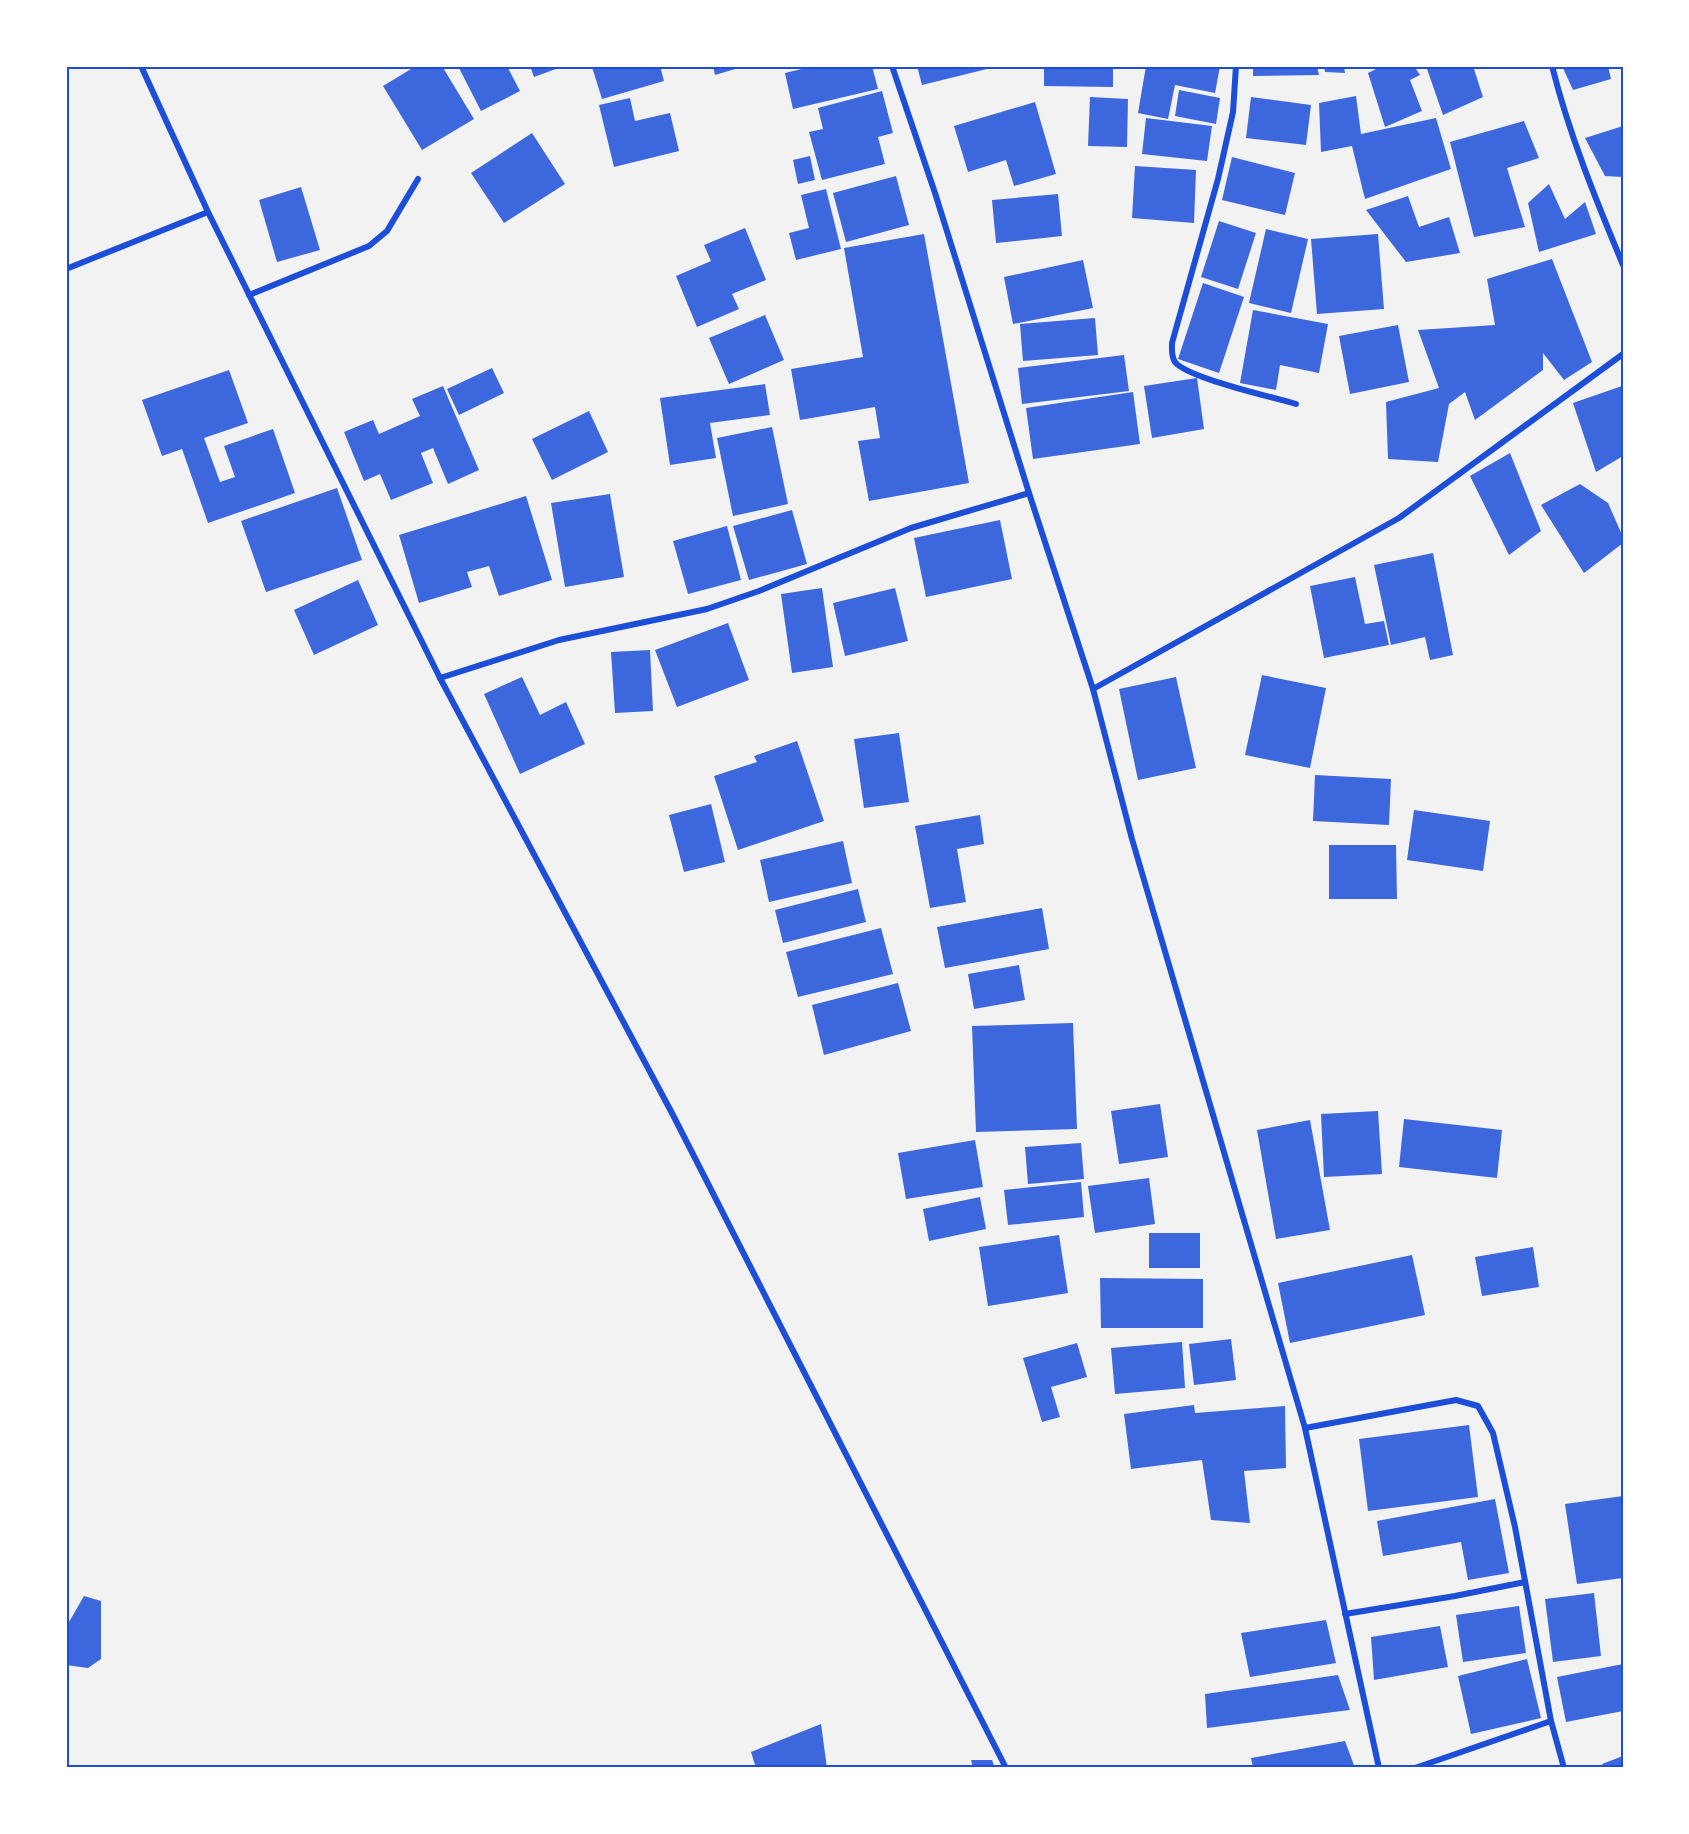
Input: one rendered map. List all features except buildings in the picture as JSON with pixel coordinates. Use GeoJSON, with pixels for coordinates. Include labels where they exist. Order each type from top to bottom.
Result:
{"type":"FeatureCollection","features":[{"type":"Feature","properties":{"kind":"street"},"geometry":{"type":"LineString","coordinates":[[141,66],[208,212],[440,678],[673,1115],[1006,1768]]}},
{"type":"Feature","properties":{"kind":"street"},"geometry":{"type":"LineString","coordinates":[[892,66],[935,193],[1093,689],[1132,839],[1305,1428],[1379,1768]]}},
{"type":"Feature","properties":{"kind":"street"},"geometry":{"type":"LineString","coordinates":[[1236,66],[1233,112],[1218,179],[1172,343],[1172,352],[1175,362],[1192,372],[1296,404]]}},
{"type":"Feature","properties":{"kind":"street"},"geometry":{"type":"LineString","coordinates":[[1552,66],[1581,160],[1623,265]]}},
{"type":"Feature","properties":{"kind":"street"},"geometry":{"type":"LineString","coordinates":[[249,295],[369,246],[387,231],[418,179]]}},
{"type":"Feature","properties":{"kind":"street"},"geometry":{"type":"LineString","coordinates":[[66,269],[208,212]]}},
{"type":"Feature","properties":{"kind":"street"},"geometry":{"type":"LineString","coordinates":[[1093,689],[1399,518],[1623,354]]}},
{"type":"Feature","properties":{"kind":"street"},"geometry":{"type":"LineString","coordinates":[[440,678],[559,640],[707,609],[759,591],[911,528],[1029,493]]}},
{"type":"Feature","properties":{"kind":"street"},"geometry":{"type":"LineString","coordinates":[[1305,1428],[1456,1400],[1478,1406],[1493,1433],[1515,1527],[1551,1721],[1564,1768]]}},
{"type":"Feature","properties":{"kind":"street"},"geometry":{"type":"LineString","coordinates":[[1345,1614],[1525,1582]]}},
{"type":"Feature","properties":{"kind":"street"},"geometry":{"type":"LineString","coordinates":[[1415,1768],[1551,1721]]}}]}
